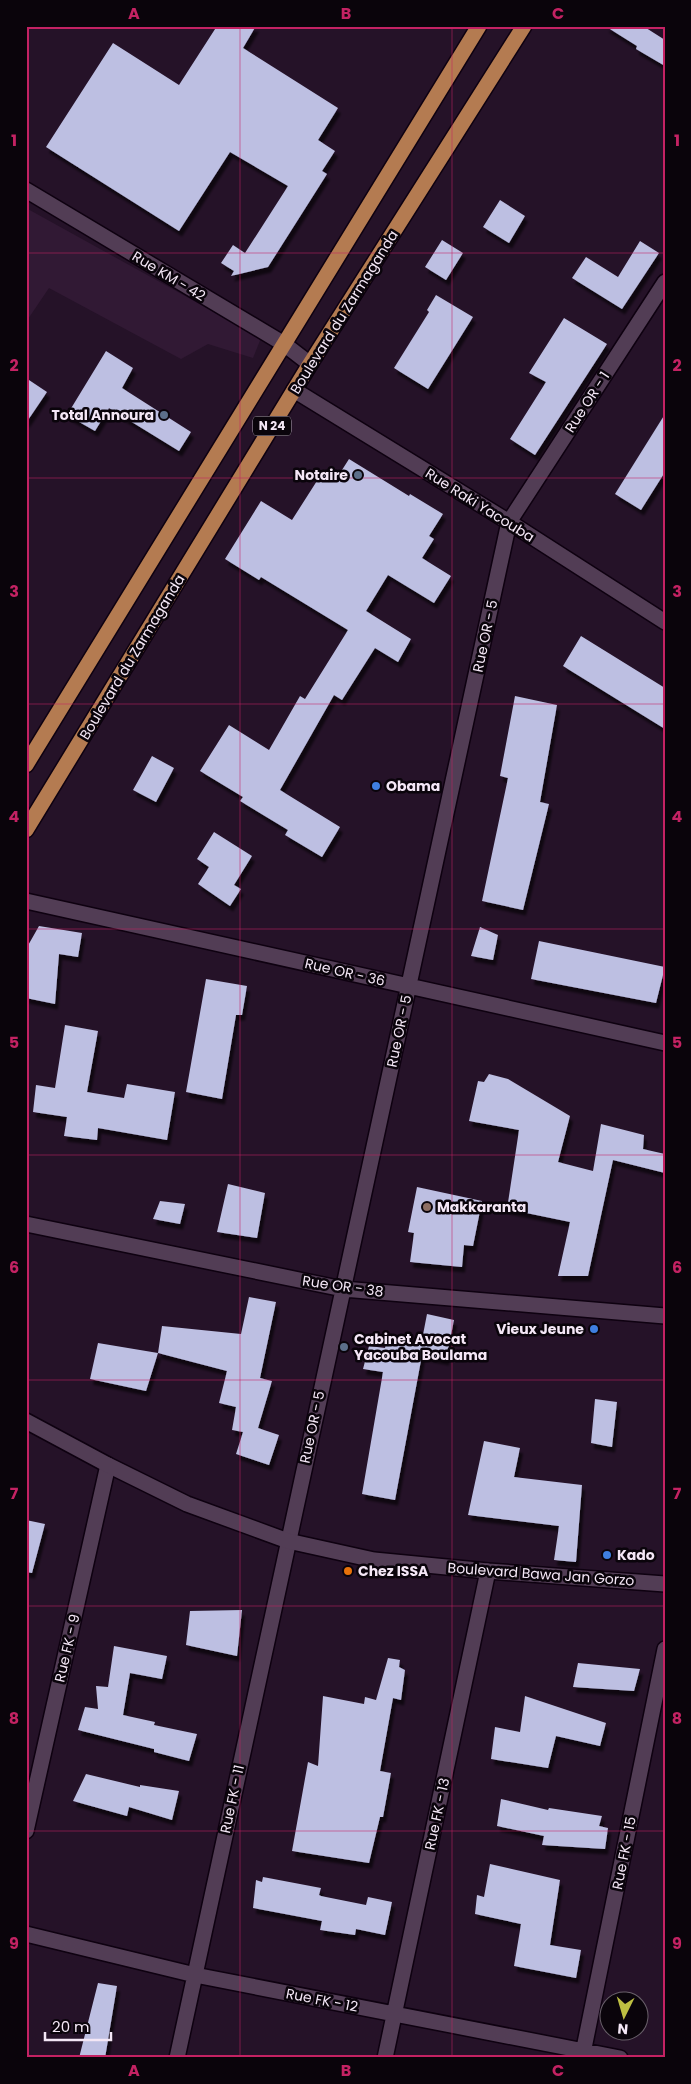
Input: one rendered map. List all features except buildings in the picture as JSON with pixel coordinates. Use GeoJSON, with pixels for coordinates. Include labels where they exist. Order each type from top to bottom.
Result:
{"type":"FeatureCollection","features":[{"type":"Feature","properties":{"kind":"main road","name":"N 24"},"geometry":{"type":"LineString","coordinates":[[26,765],[479,26]]}},
{"type":"Feature","properties":{"kind":"main road","name":"Boulevard du Zarmaganda"},"geometry":{"type":"LineString","coordinates":[[26,830],[310,364],[524,26]]}},
{"type":"Feature","properties":{"kind":"street","name":"Rue KM - 42"},"geometry":{"type":"LineString","coordinates":[[26,190],[284,344],[310,364]]}},
{"type":"Feature","properties":{"kind":"street","name":"Rue OR - 1"},"geometry":{"type":"LineString","coordinates":[[509,522],[663,288]]}},
{"type":"Feature","properties":{"kind":"street","name":"Rue Raki Yacouba"},"geometry":{"type":"LineString","coordinates":[[294,390],[509,522],[665,622]]}},
{"type":"Feature","properties":{"kind":"street","name":"Rue OR - 5"},"geometry":{"type":"LineString","coordinates":[[288,1541],[509,522]]}},
{"type":"Feature","properties":{"kind":"street","name":"Rue OR - 36"},"geometry":{"type":"LineString","coordinates":[[26,901],[665,1043]]}},
{"type":"Feature","properties":{"kind":"street","name":"Rue OR - 38"},"geometry":{"type":"LineString","coordinates":[[26,1224],[343,1289],[665,1316]]}},
{"type":"Feature","properties":{"kind":"street","name":"Boulevard Bawa Jan Gorzo"},"geometry":{"type":"LineString","coordinates":[[26,1421],[108,1465],[187,1504],[288,1541],[374,1560],[488,1571],[665,1584]]}},
{"type":"Feature","properties":{"kind":"street","name":"Rue FK - 9"},"geometry":{"type":"LineString","coordinates":[[26,1831],[108,1465]]}},
{"type":"Feature","properties":{"kind":"street","name":"Rue FK - 11"},"geometry":{"type":"LineString","coordinates":[[177,2058],[288,1541]]}},
{"type":"Feature","properties":{"kind":"street","name":"Rue FK - 13"},"geometry":{"type":"LineString","coordinates":[[386,2058],[488,1571]]}},
{"type":"Feature","properties":{"kind":"street","name":"Rue FK - 15"},"geometry":{"type":"LineString","coordinates":[[583,2054],[665,1649]]}},
{"type":"Feature","properties":{"kind":"street","name":"Rue FK - 12"},"geometry":{"type":"LineString","coordinates":[[26,1934],[195,1975],[583,2054],[620,2058]]}},
{"type":"Feature","properties":{"kind":"shaded area"},"geometry":{"type":"Polygon","coordinates":[[[26,208],[261,338],[253,358],[208,344],[181,359],[49,288],[26,322],[26,208]]]}},
{"type":"Feature","properties":{"kind":"place","name":"Total Annoura"},"geometry":{"type":"Point","coordinates":[164,415]}},
{"type":"Feature","properties":{"kind":"place","name":"Notaire"},"geometry":{"type":"Point","coordinates":[358,475]}},
{"type":"Feature","properties":{"kind":"place","name":"Obama"},"geometry":{"type":"Point","coordinates":[376,786]}},
{"type":"Feature","properties":{"kind":"place","name":"Makkaranta"},"geometry":{"type":"Point","coordinates":[427,1207]}},
{"type":"Feature","properties":{"kind":"place","name":"Vieux Jeune"},"geometry":{"type":"Point","coordinates":[594,1329]}},
{"type":"Feature","properties":{"kind":"place","name":"Cabinet Avocat Yacouba Boulama"},"geometry":{"type":"Point","coordinates":[344,1347]}},
{"type":"Feature","properties":{"kind":"place","name":"Kado"},"geometry":{"type":"Point","coordinates":[607,1555]}},
{"type":"Feature","properties":{"kind":"place","name":"Chez ISSA"},"geometry":{"type":"Point","coordinates":[348,1571]}}]}
